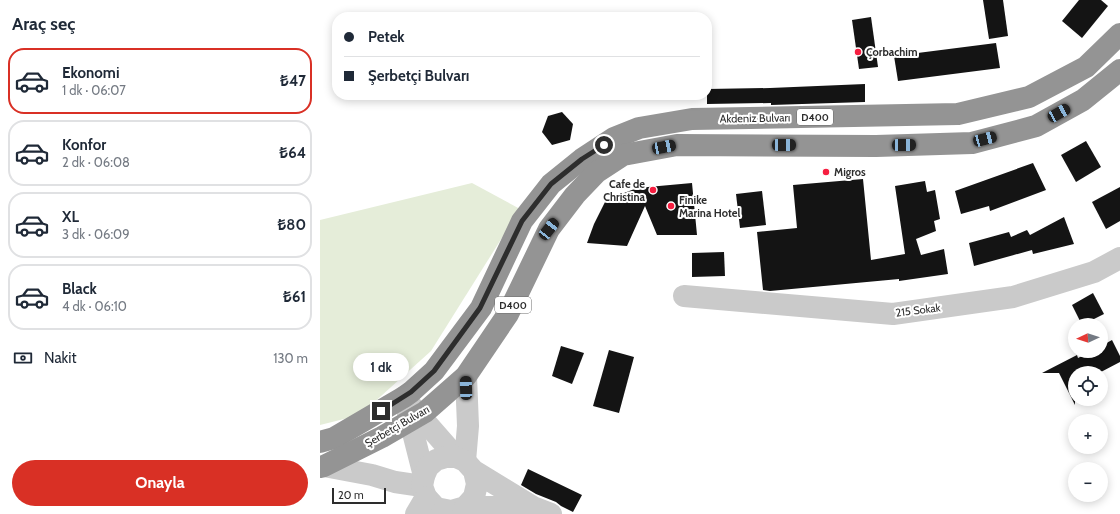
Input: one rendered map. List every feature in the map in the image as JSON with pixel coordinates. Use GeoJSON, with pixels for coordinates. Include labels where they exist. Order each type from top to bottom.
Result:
{"type":"FeatureCollection","features":[{"type":"Feature","properties":{"kind":"highway","name":"Akdeniz Bulvarı"},"geometry":{"type":"LineString","coordinates":[[522,221],[551,184],[582,159],[614,138],[638,128],[692,119],[958,114],[1029,97],[1086,67],[1120,34]]}},
{"type":"Feature","properties":{"kind":"highway","name":"Şerbetçi Bulvarı"},"geometry":{"type":"LineString","coordinates":[[322,466],[382,437],[425,412],[466,376],[508,314],[549,229],[575,195],[597,172],[623,155],[677,145],[876,146],[972,143],[1036,126],[1083,100],[1120,70]]}},
{"type":"Feature","properties":{"kind":"highway","name":"Şerbetçi Bulvarı"},"geometry":{"type":"LineString","coordinates":[[320,442],[334,438],[404,397],[434,371],[480,308],[522,221]]}},
{"type":"Feature","properties":{"kind":"street","name":"215 Sokak"},"geometry":{"type":"LineString","coordinates":[[684,296],[893,314],[1013,297],[1094,272],[1120,258]]}},
{"type":"Feature","properties":{"kind":"street"},"geometry":{"type":"LineString","coordinates":[[464,510],[474,497],[477,484],[465,463],[468,426],[466,376]]}},
{"type":"Feature","properties":{"kind":"street"},"geometry":{"type":"LineString","coordinates":[[404,397],[415,418],[465,463],[534,512]]}},
{"type":"Feature","properties":{"kind":"street"},"geometry":{"type":"LineString","coordinates":[[415,418],[422,493]]}},
{"type":"Feature","properties":{"kind":"street"},"geometry":{"type":"LineString","coordinates":[[422,493],[428,467],[436,460],[446,457],[465,463]]}},
{"type":"Feature","properties":{"kind":"street"},"geometry":{"type":"LineString","coordinates":[[322,466],[372,475],[395,482],[422,493],[436,508],[451,511],[534,512]]}},
{"type":"Feature","properties":{"kind":"green space"},"geometry":{"type":"Polygon","coordinates":[[[472,183],[520,209],[431,351],[360,415],[320,425],[320,220],[472,183]]]}},
{"type":"Feature","properties":{"kind":"building"},"geometry":{"type":"Polygon","coordinates":[[[983,0],[1003,0],[1008,36],[989,39],[983,0]]]}},
{"type":"Feature","properties":{"kind":"building"},"geometry":{"type":"Polygon","coordinates":[[[1079,0],[1101,0],[1108,6],[1082,38],[1062,21],[1079,0]]]}},
{"type":"Feature","properties":{"kind":"building"},"geometry":{"type":"Polygon","coordinates":[[[871,17],[878,67],[859,69],[852,20],[871,17]]]}},
{"type":"Feature","properties":{"kind":"building"},"geometry":{"type":"Polygon","coordinates":[[[996,43],[1000,68],[898,81],[894,56],[996,43]]]}},
{"type":"Feature","properties":{"kind":"building"},"geometry":{"type":"Polygon","coordinates":[[[865,84],[865,102],[771,105],[771,103],[707,104],[707,100],[712,100],[712,89],[865,84]]]}},
{"type":"Feature","properties":{"kind":"building"},"geometry":{"type":"Polygon","coordinates":[[[562,112],[573,124],[570,140],[552,145],[542,132],[548,116],[562,112]]]}},
{"type":"Feature","properties":{"kind":"building"},"geometry":{"type":"Polygon","coordinates":[[[1086,141],[1101,167],[1076,182],[1061,155],[1086,141]]]}},
{"type":"Feature","properties":{"kind":"building"},"geometry":{"type":"Polygon","coordinates":[[[1033,163],[1046,190],[990,211],[989,206],[961,214],[955,191],[1033,163]]]}},
{"type":"Feature","properties":{"kind":"building"},"geometry":{"type":"Polygon","coordinates":[[[863,179],[871,260],[905,254],[895,186],[925,181],[927,192],[935,190],[940,219],[934,221],[936,231],[916,239],[921,255],[944,249],[948,274],[899,281],[899,279],[770,291],[763,290],[757,232],[797,228],[793,185],[863,179]]]}},
{"type":"Feature","properties":{"kind":"building"},"geometry":{"type":"Polygon","coordinates":[[[692,183],[697,235],[657,235],[645,206],[627,246],[587,243],[594,224],[606,200],[637,188],[692,183]]]}},
{"type":"Feature","properties":{"kind":"building"},"geometry":{"type":"Polygon","coordinates":[[[1120,187],[1120,221],[1106,229],[1092,202],[1120,187]]]}},
{"type":"Feature","properties":{"kind":"building"},"geometry":{"type":"Polygon","coordinates":[[[762,191],[766,225],[740,228],[736,194],[762,191]]]}},
{"type":"Feature","properties":{"kind":"building"},"geometry":{"type":"Polygon","coordinates":[[[1064,217],[1074,244],[1033,254],[1032,250],[974,266],[969,243],[1009,232],[1011,237],[1027,230],[1030,235],[1064,217]]]}},
{"type":"Feature","properties":{"kind":"building"},"geometry":{"type":"Polygon","coordinates":[[[724,252],[725,276],[692,277],[692,253],[724,252]]]}},
{"type":"Feature","properties":{"kind":"building"},"geometry":{"type":"Polygon","coordinates":[[[1093,293],[1104,314],[1096,318],[1078,318],[1072,305],[1093,293]]]}},
{"type":"Feature","properties":{"kind":"building"},"geometry":{"type":"Polygon","coordinates":[[[1112,340],[1120,356],[1120,362],[1108,368],[1108,366],[1068,366],[1068,391],[1059,373],[1042,373],[1071,358],[1108,358],[1108,342],[1112,340]]]}},
{"type":"Feature","properties":{"kind":"building"},"geometry":{"type":"Polygon","coordinates":[[[561,346],[584,353],[572,384],[552,376],[561,346]]]}},
{"type":"Feature","properties":{"kind":"building"},"geometry":{"type":"Polygon","coordinates":[[[609,350],[634,357],[619,413],[593,406],[609,350]]]}},
{"type":"Feature","properties":{"kind":"building"},"geometry":{"type":"Polygon","coordinates":[[[528,469],[582,495],[573,512],[521,485],[528,469]]]}},
{"type":"Feature","properties":{"kind":"place","name":"Çorbachim"},"geometry":{"type":"Point","coordinates":[858,52]}},
{"type":"Feature","properties":{"kind":"place","name":"Migros"},"geometry":{"type":"Point","coordinates":[826,172]}},
{"type":"Feature","properties":{"kind":"place","name":"Cafe de Christina"},"geometry":{"type":"Point","coordinates":[653,190]}},
{"type":"Feature","properties":{"kind":"place","name":"Finike Marina Hotel"},"geometry":{"type":"Point","coordinates":[671,206]}},
{"type":"Feature","properties":{"kind":"route"},"geometry":{"type":"LineString","coordinates":[[381,411],[411,392],[434,371],[480,308],[522,221],[551,184],[582,159],[604,145]]}}]}
